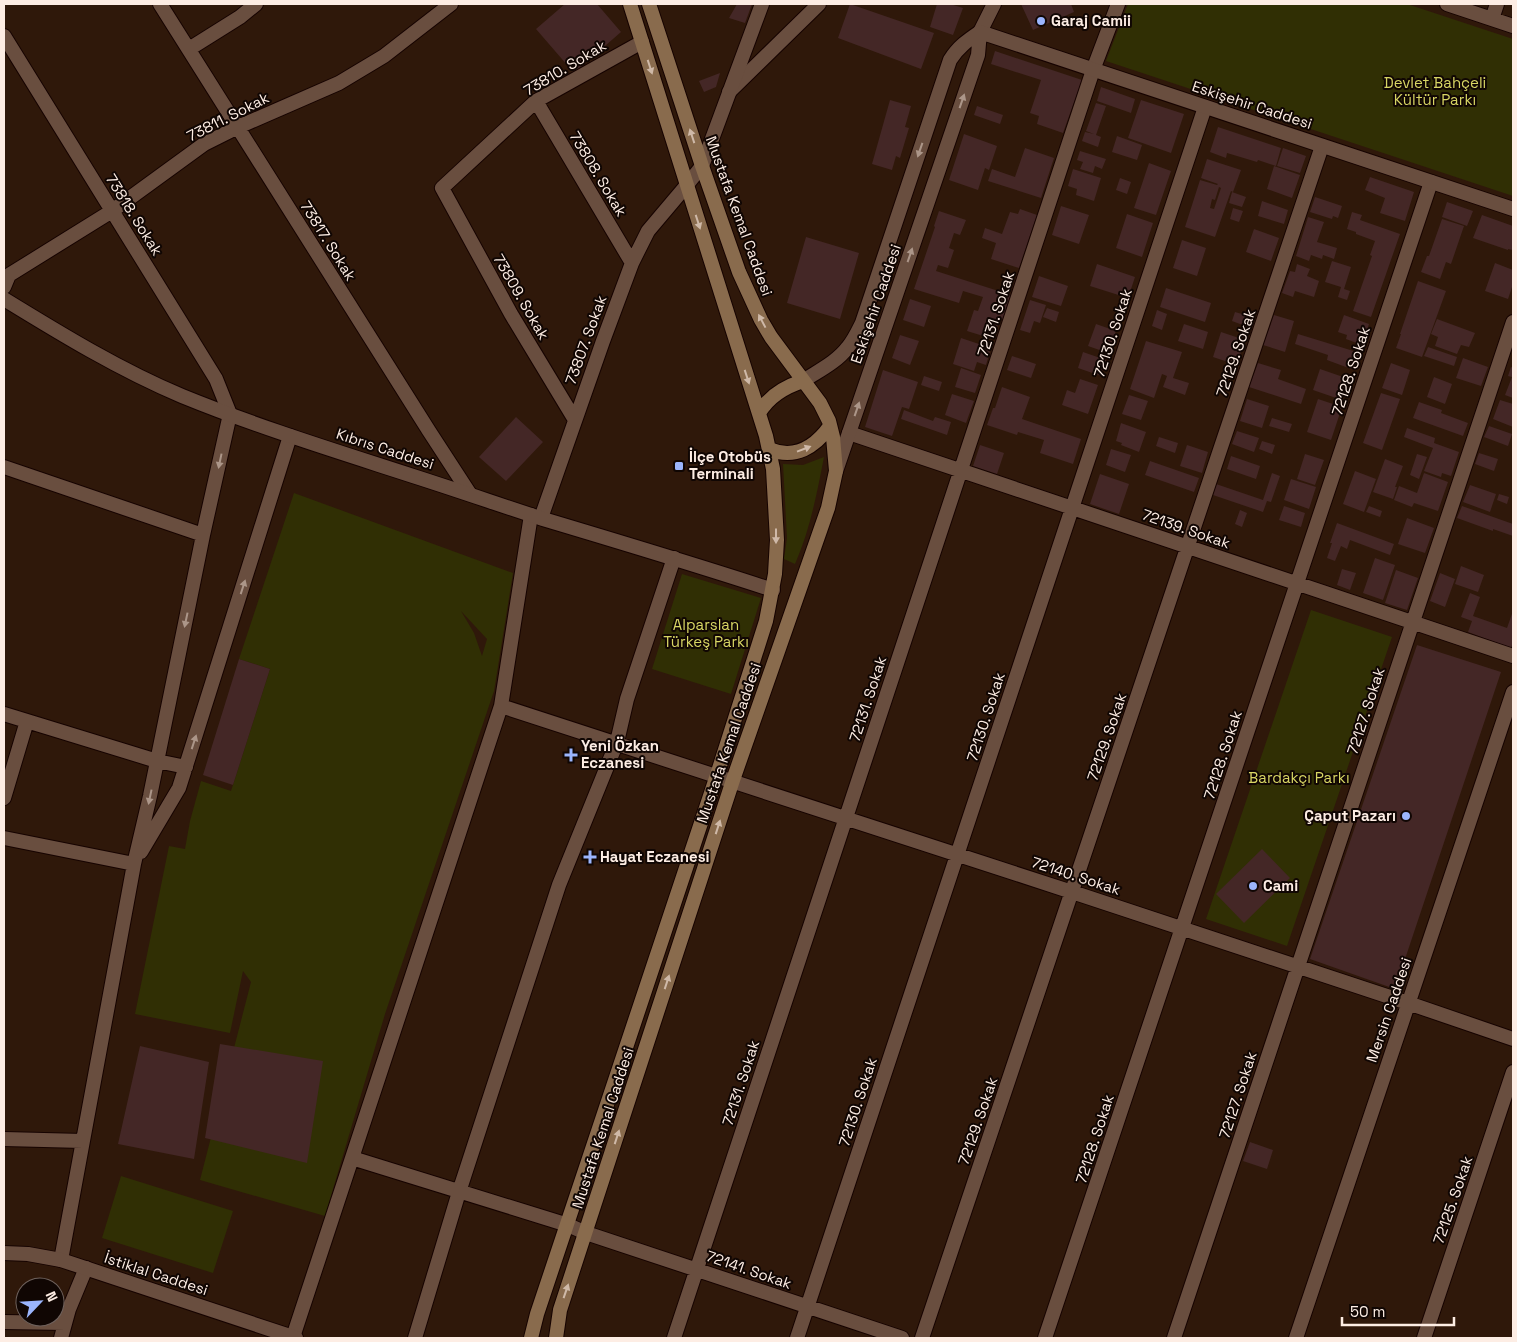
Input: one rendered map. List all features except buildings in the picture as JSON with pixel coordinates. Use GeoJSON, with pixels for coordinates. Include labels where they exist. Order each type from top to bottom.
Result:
{"type":"FeatureCollection","features":[{"type":"Feature","properties":{"kind":"main road","name":"Mustafa Kemal Caddesi"},"geometry":{"type":"LineString","coordinates":[[531,1338],[537,1314],[717,775],[766,621],[773,590],[777,540],[776,502],[769,449],[630,4]]}},
{"type":"Feature","properties":{"kind":"main road","name":"Mustafa Kemal Caddesi"},"geometry":{"type":"LineString","coordinates":[[556,1338],[560,1310],[733,780],[828,508],[836,471],[833,437],[820,403],[771,337],[752,301],[740,272],[702,166],[649,4]]}},
{"type":"Feature","properties":{"kind":"main road"},"geometry":{"type":"LineString","coordinates":[[759,413],[768,400],[776,393],[803,381]]}},
{"type":"Feature","properties":{"kind":"main road"},"geometry":{"type":"LineString","coordinates":[[769,449],[777,453],[801,451],[818,441],[830,426]]}},
{"type":"Feature","properties":{"kind":"street","name":"73817. Sokak"},"geometry":{"type":"LineString","coordinates":[[160,4],[470,494]]}},
{"type":"Feature","properties":{"kind":"street"},"geometry":{"type":"LineString","coordinates":[[189,49],[240,17],[256,4]]}},
{"type":"Feature","properties":{"kind":"street","name":"73811. Sokak"},"geometry":{"type":"LineString","coordinates":[[4,287],[10,275],[112,211],[204,144],[339,83],[384,56],[450,4]]}},
{"type":"Feature","properties":{"kind":"street","name":"73807. Sokak"},"geometry":{"type":"LineString","coordinates":[[294,1338],[501,706],[536,516],[575,420],[632,263],[648,231],[702,166],[762,4]]}},
{"type":"Feature","properties":{"kind":"street"},"geometry":{"type":"LineString","coordinates":[[729,92],[819,4]]}},
{"type":"Feature","properties":{"kind":"street"},"geometry":{"type":"LineString","coordinates":[[980,32],[994,4]]}},
{"type":"Feature","properties":{"kind":"street","name":"72131. Sokak"},"geometry":{"type":"LineString","coordinates":[[674,1338],[1094,70],[1118,4]]}},
{"type":"Feature","properties":{"kind":"street"},"geometry":{"type":"LineString","coordinates":[[1447,4],[1513,26]]}},
{"type":"Feature","properties":{"kind":"street"},"geometry":{"type":"LineString","coordinates":[[1492,19],[1497,4]]}},
{"type":"Feature","properties":{"kind":"street","name":"Eskişehir Caddesi"},"geometry":{"type":"LineString","coordinates":[[980,32],[1513,209]]}},
{"type":"Feature","properties":{"kind":"street","name":"Eskişehir Caddesi"},"geometry":{"type":"LineString","coordinates":[[803,381],[837,359],[848,348],[856,335],[950,60],[960,47],[980,32]]}},
{"type":"Feature","properties":{"kind":"street","name":"Eskişehir Caddesi"},"geometry":{"type":"LineString","coordinates":[[836,471],[978,55],[980,32]]}},
{"type":"Feature","properties":{"kind":"street","name":"73818. Sokak"},"geometry":{"type":"LineString","coordinates":[[4,36],[216,379],[230,414]]}},
{"type":"Feature","properties":{"kind":"street","name":"73810. Sokak"},"geometry":{"type":"LineString","coordinates":[[442,188],[536,101],[642,42]]}},
{"type":"Feature","properties":{"kind":"street","name":"73808. Sokak"},"geometry":{"type":"LineString","coordinates":[[536,101],[632,263]]}},
{"type":"Feature","properties":{"kind":"street","name":"72130. Sokak"},"geometry":{"type":"LineString","coordinates":[[797,1338],[1205,107]]}},
{"type":"Feature","properties":{"kind":"street","name":"72129. Sokak"},"geometry":{"type":"LineString","coordinates":[[922,1338],[1322,146]]}},
{"type":"Feature","properties":{"kind":"street","name":"72128. Sokak"},"geometry":{"type":"LineString","coordinates":[[1046,1338],[1431,182]]}},
{"type":"Feature","properties":{"kind":"street","name":"73809. Sokak"},"geometry":{"type":"LineString","coordinates":[[442,188],[511,314],[575,420]]}},
{"type":"Feature","properties":{"kind":"street","name":"Kıbrıs Caddesi"},"geometry":{"type":"LineString","coordinates":[[4,299],[48,326],[138,375],[182,396],[290,436],[773,590]]}},
{"type":"Feature","properties":{"kind":"street","name":"72127. Sokak"},"geometry":{"type":"LineString","coordinates":[[1174,1338],[1513,322]]}},
{"type":"Feature","properties":{"kind":"street"},"geometry":{"type":"LineString","coordinates":[[61,1260],[134,864],[230,414]]}},
{"type":"Feature","properties":{"kind":"street","name":"72139. Sokak"},"geometry":{"type":"LineString","coordinates":[[849,432],[1513,656]]}},
{"type":"Feature","properties":{"kind":"street"},"geometry":{"type":"LineString","coordinates":[[134,864],[179,788],[290,436]]}},
{"type":"Feature","properties":{"kind":"street"},"geometry":{"type":"LineString","coordinates":[[4,467],[203,535]]}},
{"type":"Feature","properties":{"kind":"street"},"geometry":{"type":"LineString","coordinates":[[415,1338],[459,1192],[559,885],[617,742],[627,699],[674,558]]}},
{"type":"Feature","properties":{"kind":"street","name":"Mersin Caddesi"},"geometry":{"type":"LineString","coordinates":[[1296,1338],[1513,692]]}},
{"type":"Feature","properties":{"kind":"street","name":"72140. Sokak"},"geometry":{"type":"LineString","coordinates":[[501,706],[733,780],[1298,966],[1513,1039]]}},
{"type":"Feature","properties":{"kind":"street"},"geometry":{"type":"LineString","coordinates":[[4,714],[157,761],[186,767]]}},
{"type":"Feature","properties":{"kind":"street"},"geometry":{"type":"LineString","coordinates":[[4,798],[27,721]]}},
{"type":"Feature","properties":{"kind":"street"},"geometry":{"type":"LineString","coordinates":[[4,838],[134,864]]}},
{"type":"Feature","properties":{"kind":"street","name":"72125. Sokak"},"geometry":{"type":"LineString","coordinates":[[1424,1338],[1513,1072]]}},
{"type":"Feature","properties":{"kind":"street"},"geometry":{"type":"LineString","coordinates":[[4,1139],[83,1141]]}},
{"type":"Feature","properties":{"kind":"street","name":"72141. Sokak"},"geometry":{"type":"LineString","coordinates":[[352,1158],[568,1225],[586,1233],[902,1338]]}},
{"type":"Feature","properties":{"kind":"street","name":"İstiklal Caddesi"},"geometry":{"type":"LineString","coordinates":[[4,1253],[28,1254],[61,1260],[270,1334],[294,1338]]}},
{"type":"Feature","properties":{"kind":"street"},"geometry":{"type":"LineString","coordinates":[[65,1323],[68,1309],[86,1268]]}},
{"type":"Feature","properties":{"kind":"green space","name":"Devlet Bahçeli Kültür Parkı"},"geometry":{"type":"Polygon","coordinates":[[[1128,4],[1407,4],[1513,39],[1513,196],[1106,61],[1128,4]]]}},
{"type":"Feature","properties":{"kind":"green space"},"geometry":{"type":"Polygon","coordinates":[[[824,457],[809,525],[795,564],[784,559],[787,538],[783,464],[803,465],[824,457]]]}},
{"type":"Feature","properties":{"kind":"green space"},"geometry":{"type":"Polygon","coordinates":[[[294,493],[513,573],[494,691],[385,1014],[325,1216],[200,1180],[251,982],[243,971],[230,1033],[135,1014],[169,846],[185,849],[190,821],[201,781],[231,791],[270,669],[239,659],[294,493]],[[461,611],[474,633],[482,656],[487,639],[461,611]]]}},
{"type":"Feature","properties":{"kind":"green space","name":"Alparslan Türkeş Parkı"},"geometry":{"type":"Polygon","coordinates":[[[682,574],[761,598],[731,694],[652,669],[682,574]]]}},
{"type":"Feature","properties":{"kind":"green space","name":"Bardakçı Parkı"},"geometry":{"type":"Polygon","coordinates":[[[1311,610],[1392,637],[1287,946],[1206,919],[1311,610]]]}},
{"type":"Feature","properties":{"kind":"green space"},"geometry":{"type":"Polygon","coordinates":[[[121,1176],[233,1211],[213,1273],[102,1238],[121,1176]]]}},
{"type":"Feature","properties":{"kind":"place","name":"Garaj Camii"},"geometry":{"type":"Point","coordinates":[1041,21]}},
{"type":"Feature","properties":{"kind":"place","name":"İlçe Otobüs Terminali"},"geometry":{"type":"Point","coordinates":[679,466]}},
{"type":"Feature","properties":{"kind":"place","name":"Yeni Özkan Eczanesi"},"geometry":{"type":"Point","coordinates":[571,755]}},
{"type":"Feature","properties":{"kind":"place","name":"Çaput Pazarı"},"geometry":{"type":"Point","coordinates":[1406,816]}},
{"type":"Feature","properties":{"kind":"place","name":"Hayat Eczanesi"},"geometry":{"type":"Point","coordinates":[590,857]}},
{"type":"Feature","properties":{"kind":"place","name":"Cami"},"geometry":{"type":"Point","coordinates":[1253,886]}}]}
